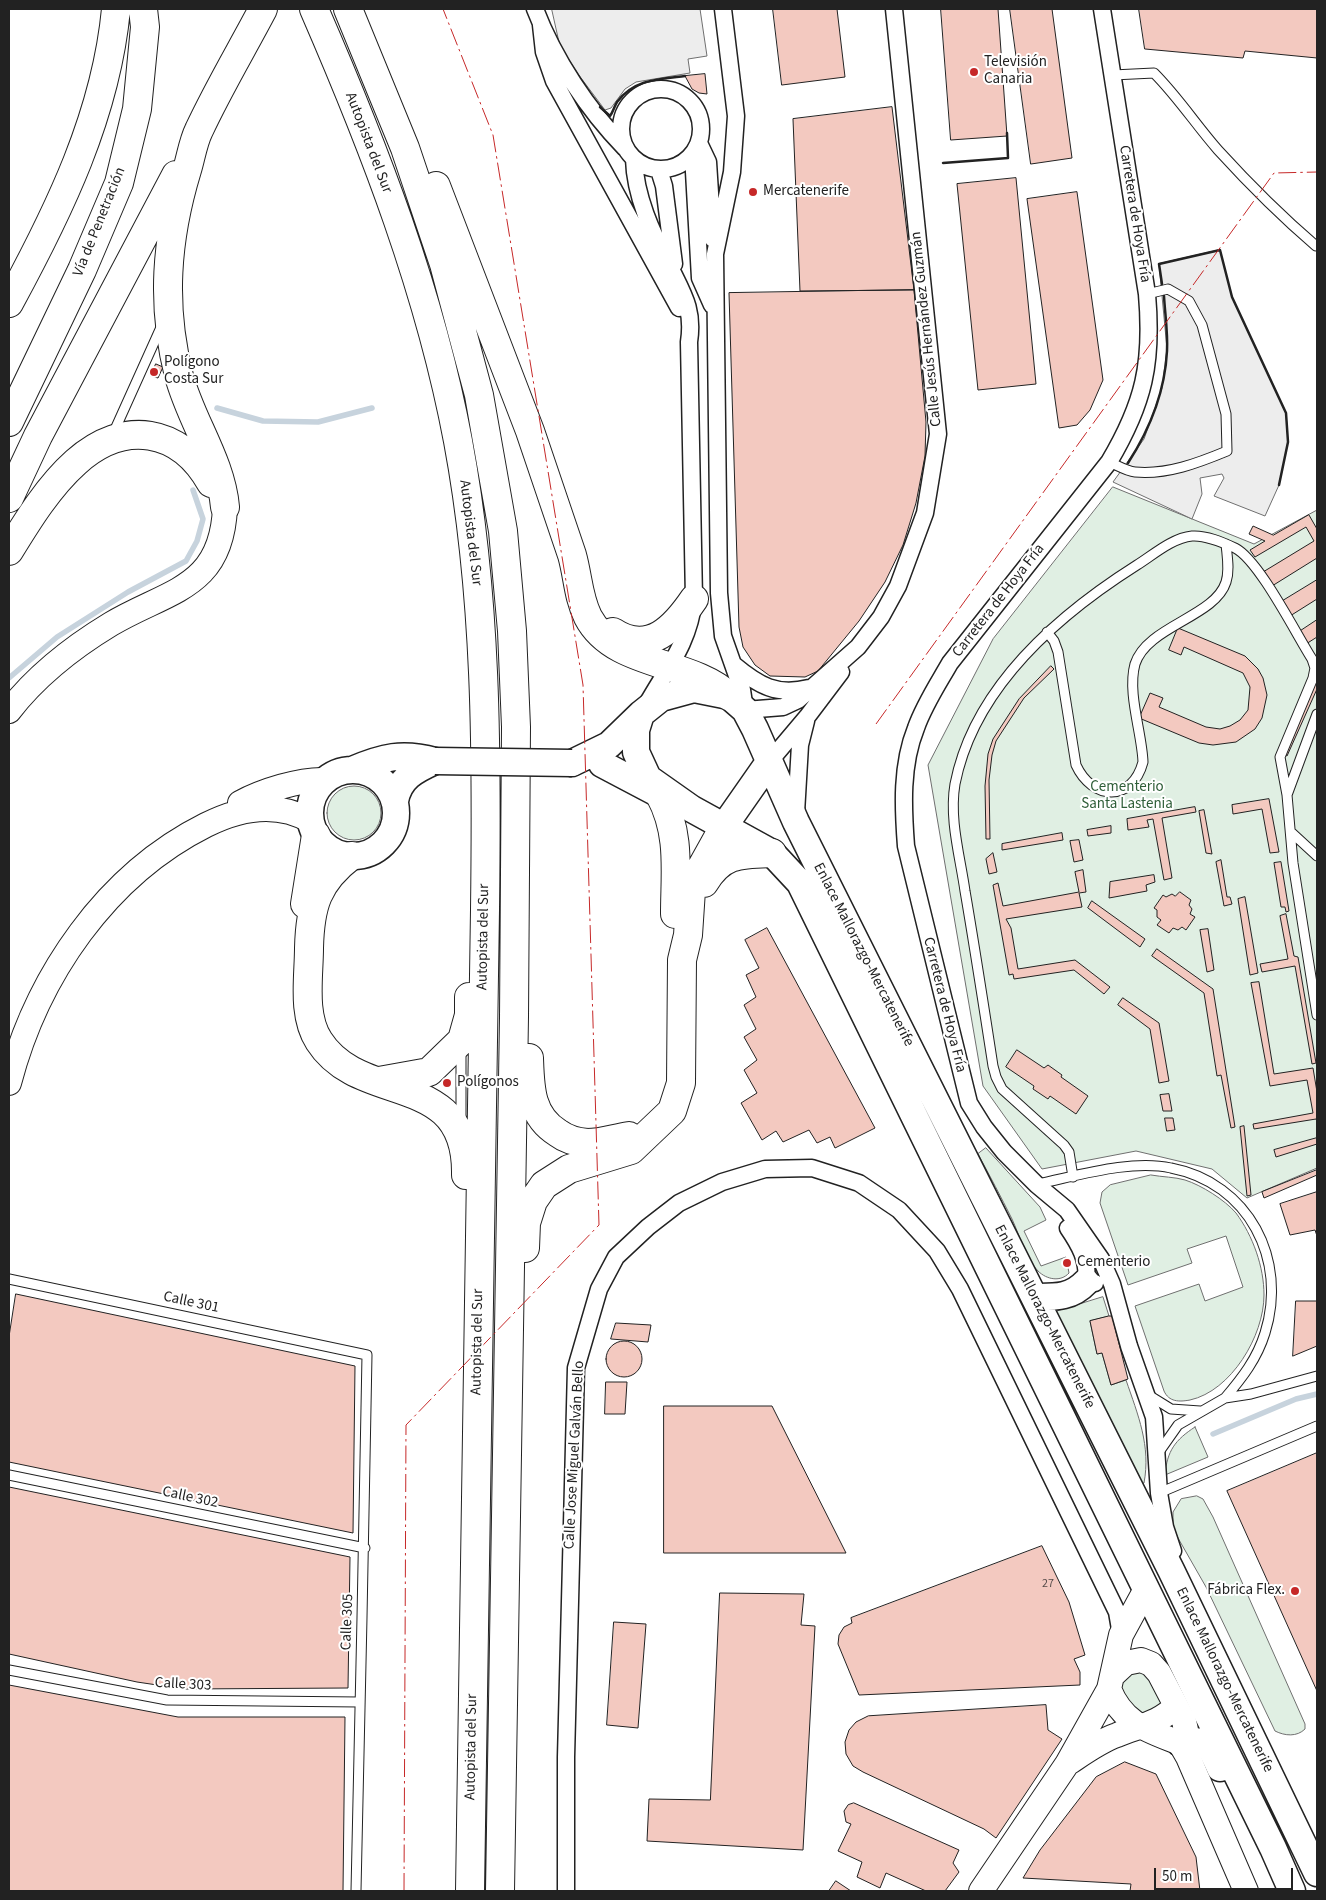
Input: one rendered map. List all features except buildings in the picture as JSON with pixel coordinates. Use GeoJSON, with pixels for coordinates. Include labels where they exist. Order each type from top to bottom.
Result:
{"type":"FeatureCollection","features":[{"type":"Feature","properties":{"kind":"highway"},"geometry":{"type":"LineString","coordinates":[[9,304],[29,266],[84,147],[103,83],[116,9]]}},
{"type":"Feature","properties":{"kind":"highway","name":"Vía de Penetración"},"geometry":{"type":"LineString","coordinates":[[9,422],[82,270],[119,183],[137,109],[145,27],[143,9]]}},
{"type":"Feature","properties":{"kind":"highway"},"geometry":{"type":"LineString","coordinates":[[9,498],[43,427],[263,9]]}},
{"type":"Feature","properties":{"kind":"highway","name":"Autopista del Sur"},"geometry":{"type":"LineString","coordinates":[[348,9],[404,148],[444,264],[479,394],[503,531],[512,631],[516,727],[514,1017],[508,1292],[500,1891]]}},
{"type":"Feature","properties":{"kind":"highway","name":"Autopista del Sur"},"geometry":{"type":"LineString","coordinates":[[317,16],[366,134],[412,266],[437,350],[458,442],[473,546],[484,658],[486,782],[485,910],[470,1891]]}},
{"type":"Feature","properties":{"kind":"highway"},"geometry":{"type":"LineString","coordinates":[[198,131],[180,192],[167,265],[167,313],[184,394],[218,472],[223,487],[225,508]]}},
{"type":"Feature","properties":{"kind":"highway"},"geometry":{"type":"LineString","coordinates":[[404,148],[429,169],[530,431],[576,569],[584,581],[602,622],[619,636],[629,640],[649,639],[669,630],[680,619],[694,599]]}},
{"type":"Feature","properties":{"kind":"highway"},"geometry":{"type":"LineString","coordinates":[[9,550],[44,498],[76,462],[92,450],[110,441],[139,435],[155,436],[170,442],[195,458],[225,508]]}},
{"type":"Feature","properties":{"kind":"highway"},"geometry":{"type":"LineString","coordinates":[[576,569],[576,582],[588,616],[598,632],[611,643],[626,651],[713,683],[737,703]]}},
{"type":"Feature","properties":{"kind":"highway"},"geometry":{"type":"LineString","coordinates":[[654,787],[672,820],[675,835],[675,939],[682,960]]}},
{"type":"Feature","properties":{"kind":"highway"},"geometry":{"type":"LineString","coordinates":[[508,1292],[525,1268],[526,1224],[533,1201],[544,1184],[569,1169],[631,1150],[672,1111],[681,1083],[682,960],[692,904],[691,890],[694,879],[726,825]]}},
{"type":"Feature","properties":{"kind":"highway"},"geometry":{"type":"LineString","coordinates":[[314,828],[305,901],[310,928],[308,1010],[318,1040],[337,1062],[358,1076],[379,1081],[437,1104],[461,1132],[467,1163],[465,1243],[479,1262]]}},
{"type":"Feature","properties":{"kind":"highway"},"geometry":{"type":"LineString","coordinates":[[692,904],[713,868],[724,860],[738,854],[772,853]]}},
{"type":"Feature","properties":{"kind":"highway"},"geometry":{"type":"LineString","coordinates":[[310,928],[322,885],[333,870],[351,856]]}},
{"type":"Feature","properties":{"kind":"highway"},"geometry":{"type":"LineString","coordinates":[[379,1081],[429,1072],[462,1040],[469,1015],[470,932],[485,910]]}},
{"type":"Feature","properties":{"kind":"highway"},"geometry":{"type":"LineString","coordinates":[[514,1017],[528,1035],[532,1094],[537,1114],[549,1128],[563,1137],[587,1143],[648,1135]]}},
{"type":"Feature","properties":{"kind":"main road"},"geometry":{"type":"LineString","coordinates":[[435,760],[413,772],[404,779],[397,789],[394,828],[387,840],[377,849],[351,856],[332,849],[314,828],[313,799],[325,780],[338,773],[352,770],[378,759],[416,756],[435,760],[602,764],[654,787],[676,804],[692,809],[726,825],[769,762],[737,703],[694,689],[661,698],[641,714],[609,745],[572,763]]}},
{"type":"Feature","properties":{"kind":"main road"},"geometry":{"type":"LineString","coordinates":[[641,714],[636,730],[636,752],[654,787]]}},
{"type":"Feature","properties":{"kind":"main road","name":"Enlace Mallorazgo-Mercatenerife"},"geometry":{"type":"LineString","coordinates":[[769,762],[796,822],[1171,1570],[1317,1873]]}},
{"type":"Feature","properties":{"kind":"main road"},"geometry":{"type":"LineString","coordinates":[[352,770],[367,772],[380,779],[389,789],[395,801]]}},
{"type":"Feature","properties":{"kind":"main road","name":"Enlace Mallorazgo-Mercatenerife"},"geometry":{"type":"LineString","coordinates":[[726,825],[772,853],[789,868],[800,883],[1273,1848],[1292,1891]]}},
{"type":"Feature","properties":{"kind":"main road"},"geometry":{"type":"LineString","coordinates":[[1035,1297],[1063,1297],[1078,1290],[1086,1282]]}},
{"type":"Feature","properties":{"kind":"main road"},"geometry":{"type":"LineString","coordinates":[[1180,1743],[1197,1739],[1209,1745],[1242,1818],[1273,1848]]}},
{"type":"Feature","properties":{"kind":"street"},"geometry":{"type":"LineString","coordinates":[[534,9],[545,17],[556,55],[605,128],[630,154],[646,166],[659,170],[672,168],[684,162],[696,148]]}},
{"type":"Feature","properties":{"kind":"street"},"geometry":{"type":"LineString","coordinates":[[715,254],[732,172],[736,116],[723,9]]}},
{"type":"Feature","properties":{"kind":"street","name":"Calle Jesús Hernández Guzmán"},"geometry":{"type":"LineString","coordinates":[[737,703],[782,707],[798,700],[858,647],[881,617],[898,586],[925,513],[938,434],[894,9]]}},
{"type":"Feature","properties":{"kind":"street","name":"Carretera de Hoya Fría"},"geometry":{"type":"LineString","coordinates":[[1102,9],[1147,294],[1150,330],[1148,363],[1140,398],[1128,430],[1109,462],[950,663],[915,729],[907,762],[903,802],[906,846],[969,1103],[984,1127],[1004,1152],[1067,1210],[1101,1259],[1112,1284],[1128,1346],[1154,1417],[1159,1493],[1165,1527],[1173,1549],[1171,1570]]}},
{"type":"Feature","properties":{"kind":"street"},"geometry":{"type":"LineString","coordinates":[[545,17],[545,57],[554,81],[674,299],[689,342]]}},
{"type":"Feature","properties":{"kind":"street"},"geometry":{"type":"LineString","coordinates":[[641,714],[670,667],[688,632],[694,599],[690,314],[677,279],[668,265],[636,189],[630,154],[621,135],[622,121],[627,108],[636,98],[648,91],[661,89],[674,91],[685,97],[694,106],[700,117],[701,130],[696,148],[700,278],[714,310]]}},
{"type":"Feature","properties":{"kind":"street"},"geometry":{"type":"LineString","coordinates":[[696,148],[708,162],[710,213],[715,254],[714,310],[720,622],[742,690],[737,703]]}},
{"type":"Feature","properties":{"kind":"street"},"geometry":{"type":"LineString","coordinates":[[659,170],[664,186],[677,279]]}},
{"type":"Feature","properties":{"kind":"street"},"geometry":{"type":"LineString","coordinates":[[9,711],[34,682],[90,637],[112,623],[172,595],[196,578],[209,565],[217,550],[223,532],[225,508]]}},
{"type":"Feature","properties":{"kind":"street"},"geometry":{"type":"LineString","coordinates":[[769,762],[807,717],[858,647]]}},
{"type":"Feature","properties":{"kind":"street"},"geometry":{"type":"LineString","coordinates":[[734,665],[753,681],[780,691],[794,692],[814,687]]}},
{"type":"Feature","properties":{"kind":"street"},"geometry":{"type":"LineString","coordinates":[[796,822],[800,745],[807,717]]}},
{"type":"Feature","properties":{"kind":"street"},"geometry":{"type":"LineString","coordinates":[[9,1083],[17,1050],[36,1005],[77,937],[98,909],[119,887],[172,844],[220,818],[242,802],[310,780],[325,780]]}},
{"type":"Feature","properties":{"kind":"street"},"geometry":{"type":"LineString","coordinates":[[220,818],[253,808],[275,808],[297,813],[314,828]]}},
{"type":"Feature","properties":{"kind":"street","name":"Calle Jose Miguel Galván Bello"},"geometry":{"type":"LineString","coordinates":[[566,1891],[566,1738],[576,1368],[599,1289],[616,1257],[648,1227],[679,1203],[722,1182],[765,1169],[812,1168],[859,1183],[899,1210],[937,1251],[960,1289],[1117,1612],[1121,1635]]}},
{"type":"Feature","properties":{"kind":"street","name":"Carretera de Hoya Fría"},"geometry":{"type":"LineString","coordinates":[[1037,1184],[1076,1240],[1086,1261],[1088,1270],[1086,1282]]}},
{"type":"Feature","properties":{"kind":"street"},"geometry":{"type":"LineString","coordinates":[[1086,1282],[1112,1284]]}},
{"type":"Feature","properties":{"kind":"street"},"geometry":{"type":"LineString","coordinates":[[1146,1589],[1121,1635],[1110,1682],[1115,1704],[1127,1718],[1143,1728],[1180,1743],[1188,1757],[1246,1891]]}},
{"type":"Feature","properties":{"kind":"street"},"geometry":{"type":"LineString","coordinates":[[981,1891],[1067,1764],[1110,1682],[1126,1663],[1141,1660],[1151,1664],[1159,1673],[1184,1721],[1186,1730],[1180,1743]]}},
{"type":"Feature","properties":{"kind":"street"},"geometry":{"type":"LineString","coordinates":[[1067,1764],[1098,1744],[1119,1734],[1143,1728],[1169,1713],[1176,1706]]}},
{"type":"Feature","properties":{"kind":"lane"},"geometry":{"type":"LineString","coordinates":[[1112,75],[1154,73],[1173,92],[1217,149],[1273,209],[1316,246]]}},
{"type":"Feature","properties":{"kind":"lane"},"geometry":{"type":"LineString","coordinates":[[1109,462],[1133,472],[1159,472],[1196,464],[1227,451],[1226,414],[1202,325],[1189,301],[1168,289],[1147,294]]}},
{"type":"Feature","properties":{"kind":"lane"},"geometry":{"type":"LineString","coordinates":[[110,441],[167,313]]}},
{"type":"Feature","properties":{"kind":"lane"},"geometry":{"type":"LineString","coordinates":[[1073,1177],[1069,1152],[1064,1145],[1002,1089],[996,1077],[954,820],[953,803],[961,759],[984,710],[1029,650],[1047,632],[1105,585],[1172,543],[1193,536],[1206,537],[1226,544],[1237,549],[1252,562],[1312,659],[1315,668],[1313,678],[1280,757],[1292,833],[1292,863],[1317,1015]]}},
{"type":"Feature","properties":{"kind":"lane"},"geometry":{"type":"LineString","coordinates":[[1047,632],[1054,641],[1058,652],[1076,765],[1082,778],[1092,787],[1103,791],[1123,790],[1139,775],[1142,762],[1133,677],[1139,654],[1148,644],[1212,601],[1222,592],[1227,582],[1226,544]]}},
{"type":"Feature","properties":{"kind":"lane"},"geometry":{"type":"LineString","coordinates":[[1287,795],[1317,714]]}},
{"type":"Feature","properties":{"kind":"lane"},"geometry":{"type":"LineString","coordinates":[[1292,833],[1317,856]]}},
{"type":"Feature","properties":{"kind":"lane"},"geometry":{"type":"LineString","coordinates":[[461,1132],[462,1040]]}},
{"type":"Feature","properties":{"kind":"lane"},"geometry":{"type":"LineString","coordinates":[[1037,1184],[1138,1165],[1172,1168],[1190,1172],[1220,1187],[1248,1214],[1256,1228],[1268,1262],[1271,1307],[1265,1333],[1254,1358],[1244,1375],[1225,1398]]}},
{"type":"Feature","properties":{"kind":"lane","name":"Calle 301"},"geometry":{"type":"LineString","coordinates":[[9,1279],[367,1355]]}},
{"type":"Feature","properties":{"kind":"lane","name":"Calle 305"},"geometry":{"type":"LineString","coordinates":[[356,1891],[359,1702],[365,1548],[367,1355]]}},
{"type":"Feature","properties":{"kind":"lane"},"geometry":{"type":"LineString","coordinates":[[1157,1455],[1178,1425],[1225,1398],[1251,1394],[1317,1376]]}},
{"type":"Feature","properties":{"kind":"lane"},"geometry":{"type":"LineString","coordinates":[[1145,1392],[1171,1409],[1200,1411]]}},
{"type":"Feature","properties":{"kind":"lane"},"geometry":{"type":"LineString","coordinates":[[1159,1493],[1317,1426]]}},
{"type":"Feature","properties":{"kind":"lane","name":"Calle 302"},"geometry":{"type":"LineString","coordinates":[[9,1475],[365,1548]]}},
{"type":"Feature","properties":{"kind":"lane","name":"Calle 303"},"geometry":{"type":"LineString","coordinates":[[9,1670],[168,1700],[359,1702]]}},
{"type":"Feature","properties":{"kind":"green space","name":"Cementerio Santa Lastenia"},"geometry":{"type":"Polygon","coordinates":[[[1113,487],[1254,544],[1317,510],[1317,1168],[1247,1198],[1212,1169],[1136,1151],[1042,1169],[983,1086],[928,765],[993,639],[1113,487]]]}},
{"type":"Feature","properties":{"kind":"green space"},"geometry":{"type":"Polygon","coordinates":[[[354,786],[364,788],[373,794],[379,803],[381,813],[379,823],[373,832],[364,838],[354,840],[344,838],[335,832],[329,823],[327,813],[329,803],[335,794],[344,788],[354,786]]]}},
{"type":"Feature","properties":{"kind":"green space"},"geometry":{"type":"Polygon","coordinates":[[[986,1148],[1040,1207],[1046,1220],[1024,1231],[1041,1266],[1066,1257],[1069,1273],[1066,1276],[1058,1279],[1050,1278],[1033,1266],[1012,1219],[978,1154],[986,1148]]]}},
{"type":"Feature","properties":{"kind":"green space"},"geometry":{"type":"Polygon","coordinates":[[[1151,1175],[1177,1178],[1191,1182],[1226,1203],[1236,1213],[1248,1232],[1260,1263],[1262,1274],[1263,1311],[1251,1344],[1242,1360],[1219,1386],[1205,1395],[1190,1400],[1175,1400],[1166,1395],[1135,1306],[1199,1284],[1205,1301],[1243,1287],[1226,1236],[1187,1249],[1192,1263],[1128,1285],[1100,1203],[1102,1192],[1110,1185],[1151,1175]]]}},
{"type":"Feature","properties":{"kind":"green space"},"geometry":{"type":"Polygon","coordinates":[[[1103,1297],[1109,1316],[1090,1321],[1097,1354],[1102,1353],[1111,1385],[1126,1380],[1139,1418],[1146,1456],[1144,1483],[1140,1484],[1055,1312],[1103,1297]]]}},
{"type":"Feature","properties":{"kind":"green space"},"geometry":{"type":"Polygon","coordinates":[[[1195,1427],[1208,1457],[1165,1475],[1168,1459],[1173,1447],[1195,1427]]]}},
{"type":"Feature","properties":{"kind":"green space"},"geometry":{"type":"Polygon","coordinates":[[[1197,1496],[1203,1499],[1213,1517],[1305,1724],[1305,1729],[1302,1732],[1287,1735],[1275,1731],[1206,1587],[1178,1538],[1173,1526],[1173,1512],[1181,1499],[1197,1496]]]}},
{"type":"Feature","properties":{"kind":"green space"},"geometry":{"type":"Polygon","coordinates":[[[1142,1672],[1149,1675],[1165,1700],[1157,1713],[1136,1714],[1121,1695],[1122,1681],[1129,1674],[1142,1672]]]}},
{"type":"Feature","properties":{"kind":"shaded area"},"geometry":{"type":"Polygon","coordinates":[[[552,9],[700,9],[707,56],[688,59],[690,73],[636,82],[625,89],[611,108],[605,110],[560,46],[552,9]]]}},
{"type":"Feature","properties":{"kind":"shaded area"},"geometry":{"type":"Polygon","coordinates":[[[1220,250],[1232,297],[1286,413],[1288,442],[1279,485],[1265,516],[1214,496],[1224,478],[1222,474],[1200,478],[1202,494],[1192,519],[1113,482],[1144,439],[1162,388],[1167,349],[1159,264],[1220,250]]]}},
{"type":"Feature","properties":{"kind":"waterway"},"geometry":{"type":"LineString","coordinates":[[217,408],[263,421],[318,422],[372,408]]}},
{"type":"Feature","properties":{"kind":"waterway"},"geometry":{"type":"LineString","coordinates":[[9,678],[57,637],[128,592],[186,561],[197,541],[203,519],[193,490]]}},
{"type":"Feature","properties":{"kind":"waterway"},"geometry":{"type":"LineString","coordinates":[[1213,1434],[1296,1399],[1317,1394]]}},
{"type":"Feature","properties":{"kind":"wall"},"geometry":{"type":"LineString","coordinates":[[600,107],[610,116],[617,102],[624,94],[639,84],[685,76]]}},
{"type":"Feature","properties":{"kind":"wall"},"geometry":{"type":"LineString","coordinates":[[943,163],[1008,158],[1007,133]]}},
{"type":"Feature","properties":{"kind":"wall"},"geometry":{"type":"LineString","coordinates":[[1162,284],[1159,264],[1220,250],[1232,297],[1286,413],[1288,442],[1279,485]]}},
{"type":"Feature","properties":{"kind":"wall"},"geometry":{"type":"LineString","coordinates":[[1128,463],[1143,437],[1160,395],[1166,366],[1167,344],[1164,296]]}},
{"type":"Feature","properties":{"kind":"power"},"geometry":{"type":"LineString","coordinates":[[404,1891],[406,1425],[599,1225],[583,685],[493,135],[443,9]]}},
{"type":"Feature","properties":{"kind":"power"},"geometry":{"type":"LineString","coordinates":[[876,724],[1274,173],[1317,172]]}},
{"type":"Feature","properties":{"kind":"place","name":"Televisión Canaria"},"geometry":{"type":"Point","coordinates":[974,72]}},
{"type":"Feature","properties":{"kind":"place","name":"Mercatenerife"},"geometry":{"type":"Point","coordinates":[753,192]}},
{"type":"Feature","properties":{"kind":"place","name":"Polígono Costa Sur"},"geometry":{"type":"Point","coordinates":[154,372]}},
{"type":"Feature","properties":{"kind":"place","name":"Polígonos"},"geometry":{"type":"Point","coordinates":[447,1083]}},
{"type":"Feature","properties":{"kind":"place","name":"Cementerio"},"geometry":{"type":"Point","coordinates":[1067,1263]}},
{"type":"Feature","properties":{"kind":"place","name":"Fábrica Flex."},"geometry":{"type":"Point","coordinates":[1295,1591]}}]}
